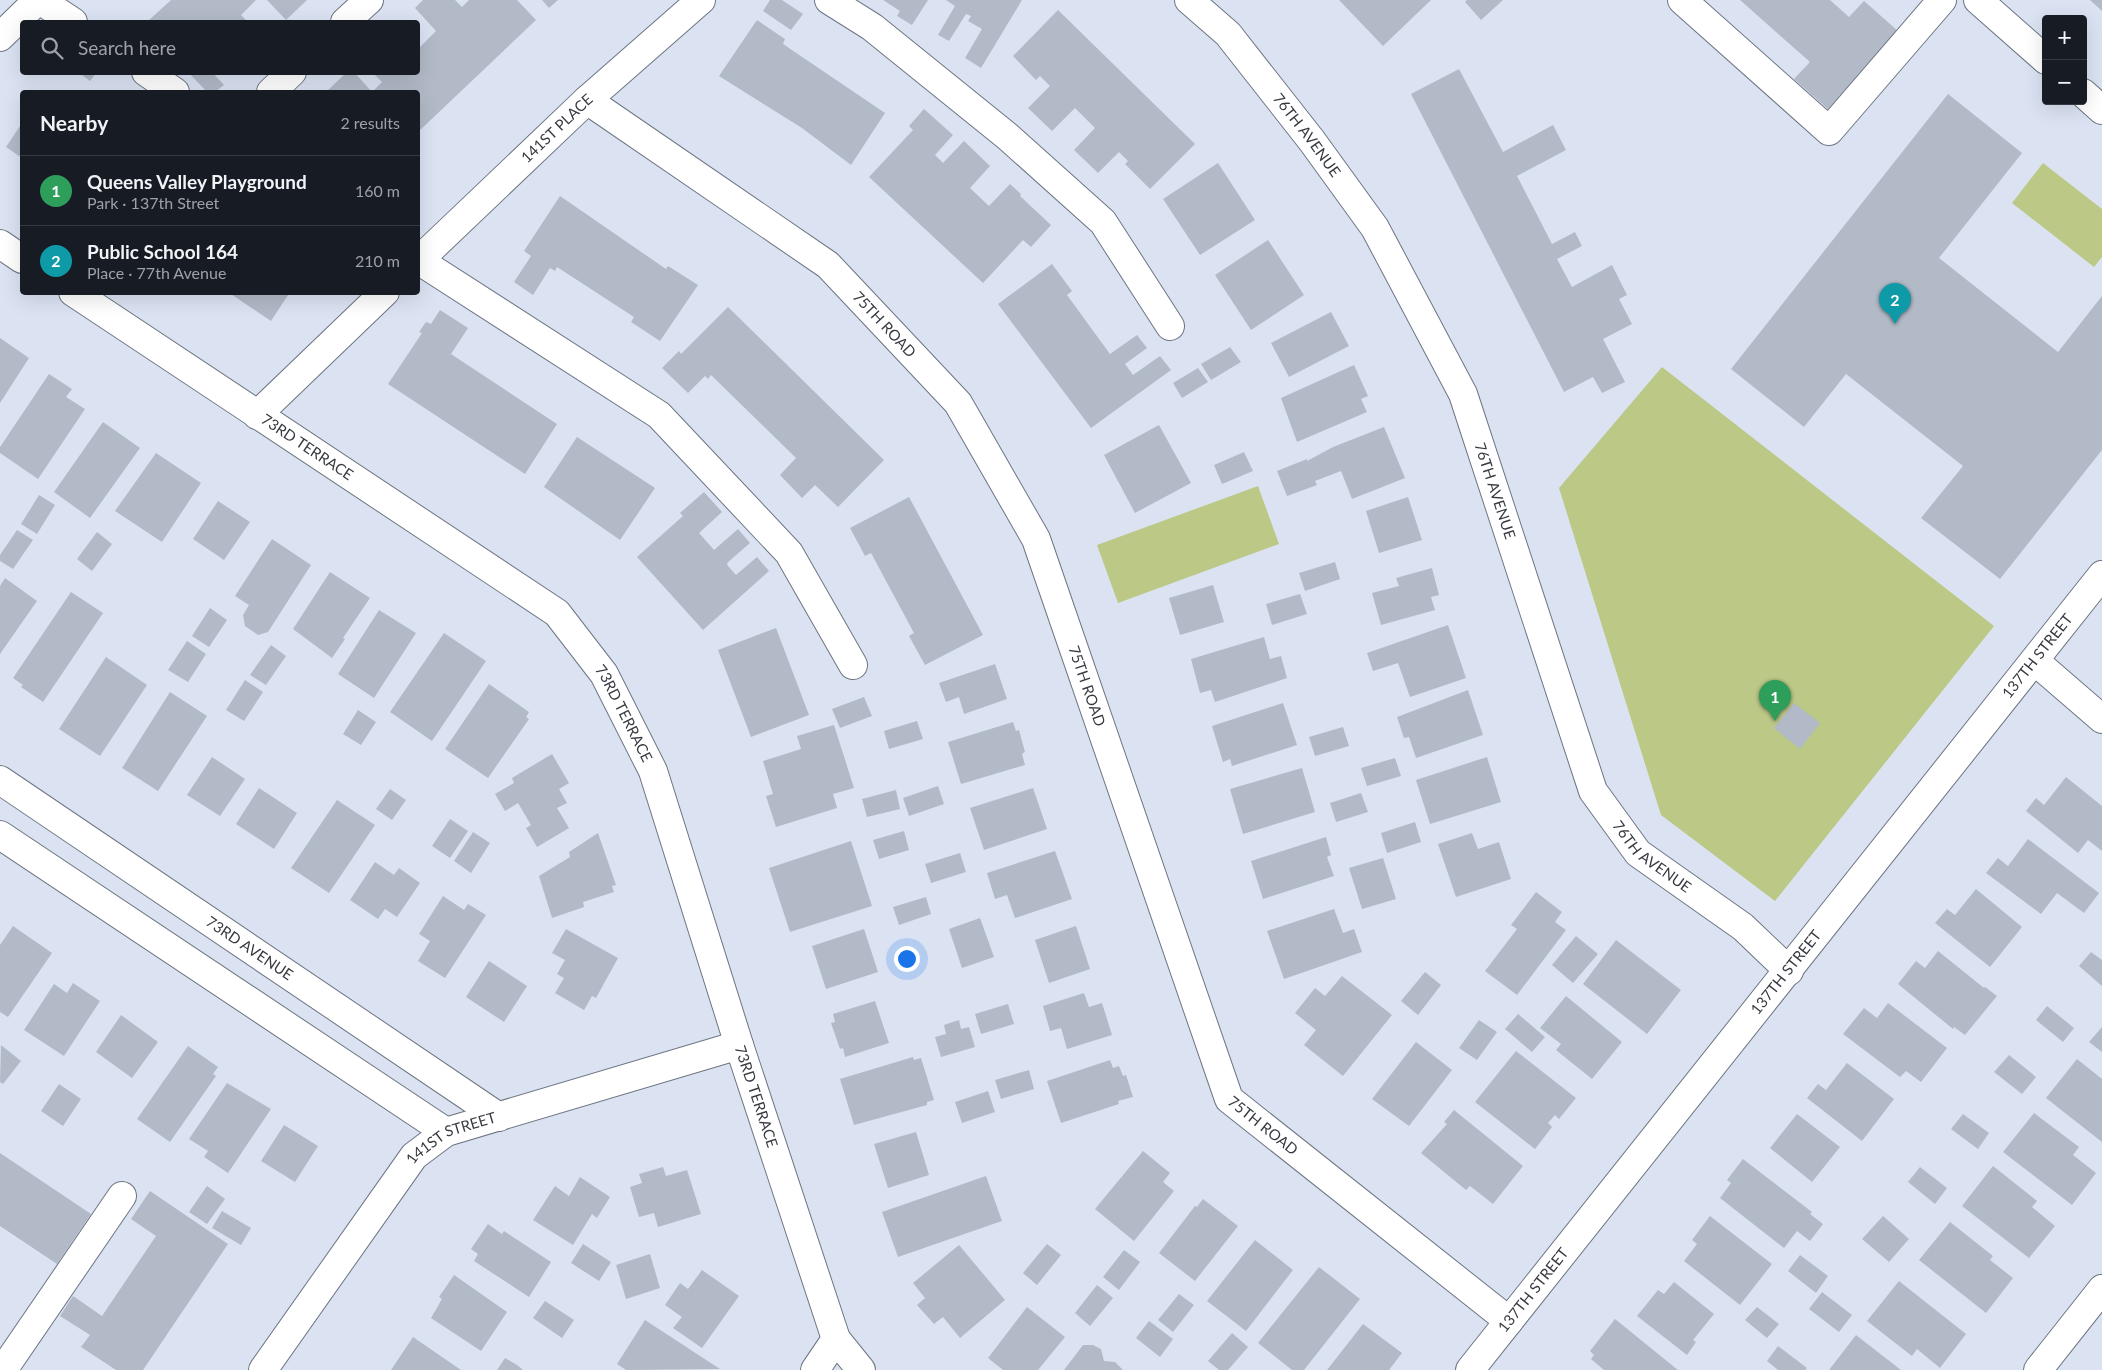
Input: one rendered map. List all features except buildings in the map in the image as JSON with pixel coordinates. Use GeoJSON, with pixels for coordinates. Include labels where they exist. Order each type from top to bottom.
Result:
{"type":"FeatureCollection","features":[{"type":"Feature","properties":{"kind":"street"},"geometry":{"type":"LineString","coordinates":[[0,37],[39,0],[70,20]]}},
{"type":"Feature","properties":{"kind":"street"},"geometry":{"type":"LineString","coordinates":[[347,20],[369,0]]}},
{"type":"Feature","properties":{"kind":"street","name":"141ST PLACE"},"geometry":{"type":"LineString","coordinates":[[420,259],[587,100],[701,0]]}},
{"type":"Feature","properties":{"kind":"street"},"geometry":{"type":"LineString","coordinates":[[830,0],[872,27],[1000,130],[1103,222],[1170,326]]}},
{"type":"Feature","properties":{"kind":"street","name":"76TH AVENUE"},"geometry":{"type":"LineString","coordinates":[[1189,0],[1228,34],[1312,141],[1375,228],[1463,394],[1594,791],[1638,853],[1743,927],[1789,971]]}},
{"type":"Feature","properties":{"kind":"street"},"geometry":{"type":"LineString","coordinates":[[1682,0],[1829,131],[1942,0]]}},
{"type":"Feature","properties":{"kind":"street"},"geometry":{"type":"LineString","coordinates":[[1978,0],[2042,56]]}},
{"type":"Feature","properties":{"kind":"street"},"geometry":{"type":"LineString","coordinates":[[150,75],[172,90]]}},
{"type":"Feature","properties":{"kind":"street"},"geometry":{"type":"LineString","coordinates":[[273,90],[289,75]]}},
{"type":"Feature","properties":{"kind":"street"},"geometry":{"type":"LineString","coordinates":[[2087,97],[2102,110]]}},
{"type":"Feature","properties":{"kind":"street","name":"75TH ROAD"},"geometry":{"type":"LineString","coordinates":[[587,100],[828,265],[958,403],[1036,539],[1229,1099],[1509,1321]]}},
{"type":"Feature","properties":{"kind":"street"},"geometry":{"type":"LineString","coordinates":[[0,244],[20,258]]}},
{"type":"Feature","properties":{"kind":"street"},"geometry":{"type":"LineString","coordinates":[[420,262],[659,415],[789,553],[852,666]]}},
{"type":"Feature","properties":{"kind":"street","name":"73RD TERRACE"},"geometry":{"type":"LineString","coordinates":[[77,295],[557,613],[604,674],[653,771],[739,1045],[836,1339],[861,1370]]}},
{"type":"Feature","properties":{"kind":"street"},"geometry":{"type":"LineString","coordinates":[[257,415],[382,295]]}},
{"type":"Feature","properties":{"kind":"street","name":"137TH STREET"},"geometry":{"type":"LineString","coordinates":[[1470,1370],[2102,575]]}},
{"type":"Feature","properties":{"kind":"street"},"geometry":{"type":"LineString","coordinates":[[2035,661],[2102,719]]}},
{"type":"Feature","properties":{"kind":"street","name":"73RD AVENUE"},"geometry":{"type":"LineString","coordinates":[[0,780],[499,1117]]}},
{"type":"Feature","properties":{"kind":"street"},"geometry":{"type":"LineString","coordinates":[[0,835],[446,1132]]}},
{"type":"Feature","properties":{"kind":"street","name":"141ST STREET"},"geometry":{"type":"LineString","coordinates":[[263,1370],[414,1156],[446,1132],[739,1045]]}},
{"type":"Feature","properties":{"kind":"street"},"geometry":{"type":"LineString","coordinates":[[8,1365],[122,1196]]}},
{"type":"Feature","properties":{"kind":"street"},"geometry":{"type":"LineString","coordinates":[[2038,1370],[2102,1289]]}},
{"type":"Feature","properties":{"kind":"street"},"geometry":{"type":"LineString","coordinates":[[815,1370],[836,1339]]}},
{"type":"Feature","properties":{"kind":"green space"},"geometry":{"type":"Polygon","coordinates":[[[2043,163],[2102,209],[2102,257],[2094,267],[2012,203],[2043,163]]]}},
{"type":"Feature","properties":{"kind":"green space"},"geometry":{"type":"Polygon","coordinates":[[[1662,367],[1994,626],[1775,901],[1661,815],[1559,488],[1662,367]]]}},
{"type":"Feature","properties":{"kind":"green space"},"geometry":{"type":"Polygon","coordinates":[[[1258,486],[1279,544],[1118,603],[1097,545],[1258,486]]]}},
{"type":"Feature","properties":{"kind":"place","name":"Public School 164"},"geometry":{"type":"Point","coordinates":[1895,324]}},
{"type":"Feature","properties":{"kind":"place","name":"Queens Valley Playground"},"geometry":{"type":"Point","coordinates":[1775,721]}}]}
